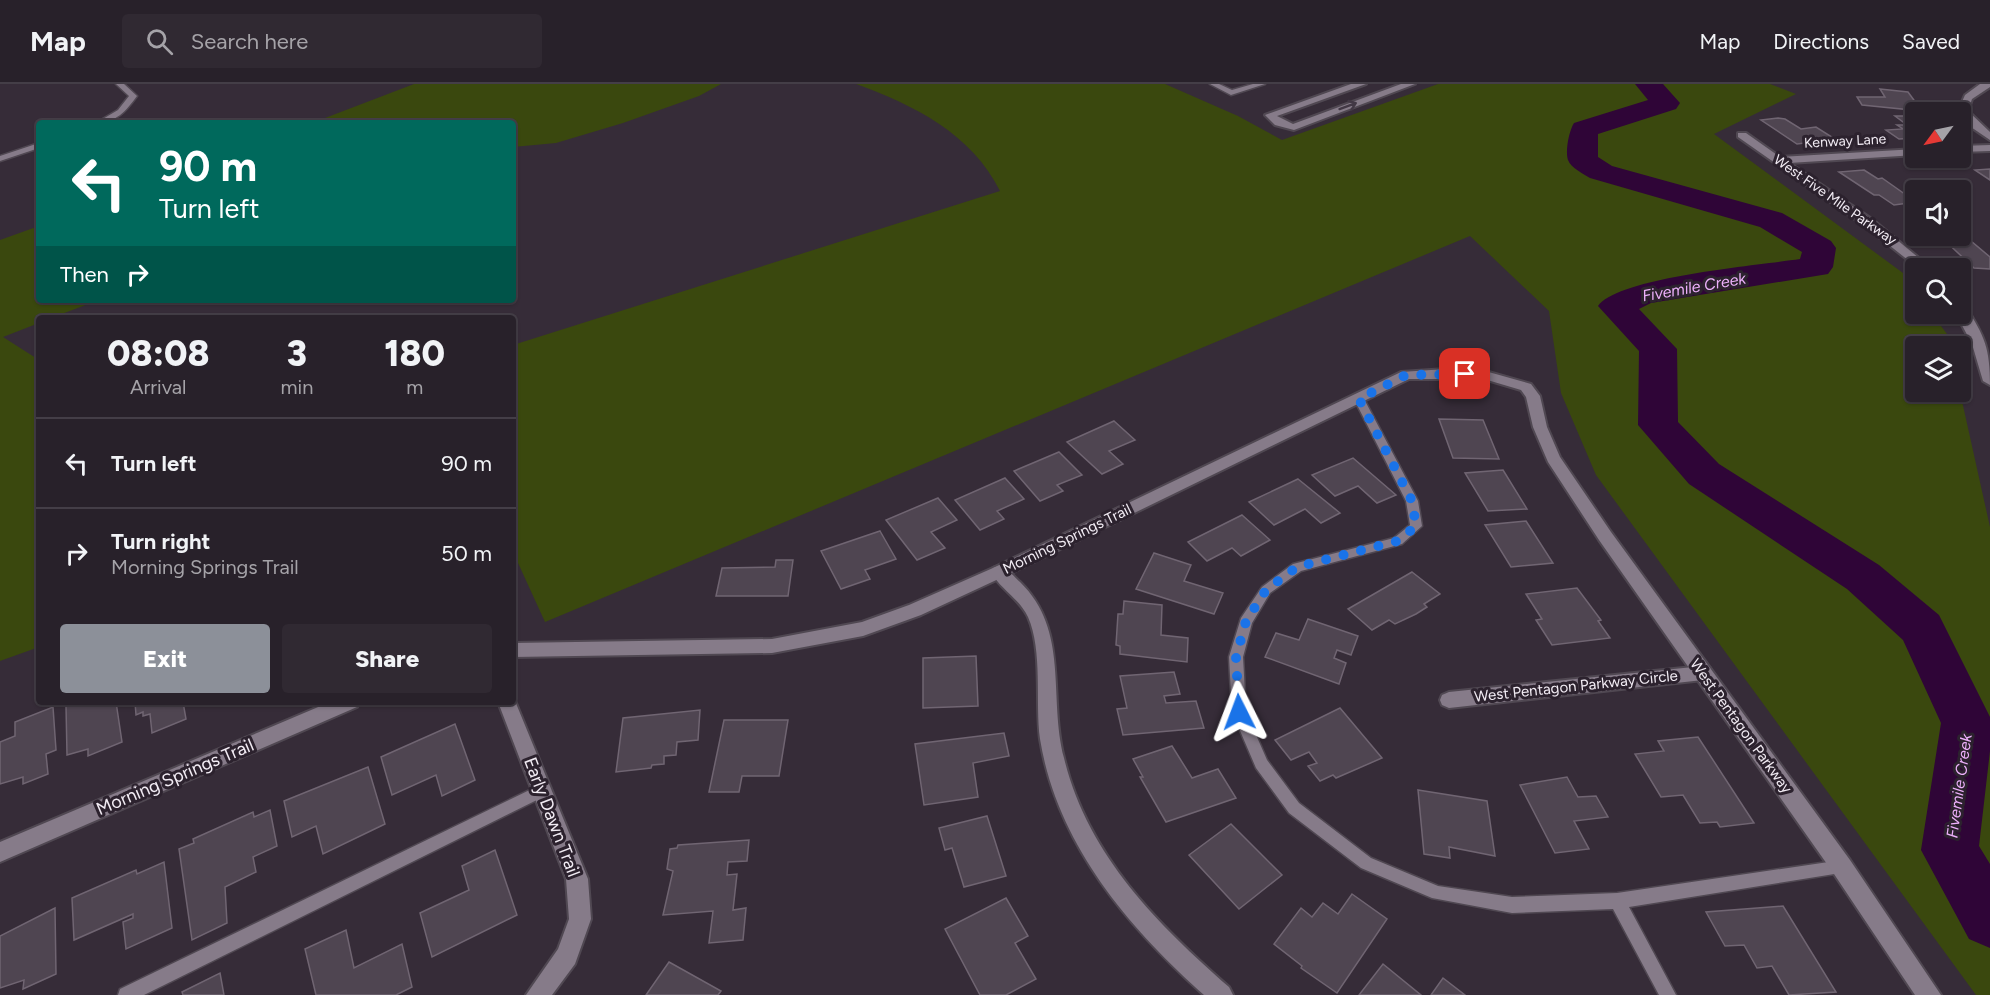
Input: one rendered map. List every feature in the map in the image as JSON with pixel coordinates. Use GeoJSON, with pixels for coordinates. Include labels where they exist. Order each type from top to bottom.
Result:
{"type":"FeatureCollection","features":[{"type":"Feature","properties":{"kind":"street"},"geometry":{"type":"LineString","coordinates":[[1361,84],[1270,115],[1279,123],[1294,127],[1410,84]]}},
{"type":"Feature","properties":{"kind":"street"},"geometry":{"type":"LineString","coordinates":[[1988,84],[1971,93],[1964,101],[1963,111],[1972,123],[1990,136]]}},
{"type":"Feature","properties":{"kind":"street","name":"West Five Mile Parkway"},"geometry":{"type":"LineString","coordinates":[[1742,135],[1869,224],[1912,258]]}},
{"type":"Feature","properties":{"kind":"street"},"geometry":{"type":"LineString","coordinates":[[1971,149],[1990,148]]}},
{"type":"Feature","properties":{"kind":"street","name":"Kenway Lane"},"geometry":{"type":"LineString","coordinates":[[1777,160],[1905,153]]}},
{"type":"Feature","properties":{"kind":"street"},"geometry":{"type":"LineString","coordinates":[[1971,324],[1987,363],[1990,381]]}},
{"type":"Feature","properties":{"kind":"street","name":"Morning Springs Trail"},"geometry":{"type":"LineString","coordinates":[[516,650],[772,646],[863,629],[915,610],[999,572],[1406,375],[1446,373],[1485,375],[1526,387],[1533,396],[1540,426],[1553,458]]}},
{"type":"Feature","properties":{"kind":"street","name":"West Pentagon Parkway"},"geometry":{"type":"LineString","coordinates":[[1553,458],[1702,673],[1842,867],[1929,995]]}},
{"type":"Feature","properties":{"kind":"street"},"geometry":{"type":"LineString","coordinates":[[999,572],[1036,615],[1043,637],[1047,722],[1057,770],[1082,837],[1122,899],[1173,953],[1221,995]]}},
{"type":"Feature","properties":{"kind":"street","name":"West Pentagon Parkway Circle"},"geometry":{"type":"LineString","coordinates":[[1449,700],[1702,673]]}},
{"type":"Feature","properties":{"kind":"street","name":"Morning Springs Trail"},"geometry":{"type":"LineString","coordinates":[[0,852],[343,705]]}},
{"type":"Feature","properties":{"kind":"street","name":"Early Dawn Trail"},"geometry":{"type":"LineString","coordinates":[[508,705],[577,879],[580,919],[567,956],[538,995]]}},
{"type":"Feature","properties":{"kind":"lane"},"geometry":{"type":"LineString","coordinates":[[105,120],[121,111],[133,96],[120,84]]}},
{"type":"Feature","properties":{"kind":"lane"},"geometry":{"type":"LineString","coordinates":[[1214,84],[1231,93],[1261,84]]}},
{"type":"Feature","properties":{"kind":"lane"},"geometry":{"type":"LineString","coordinates":[[0,159],[36,146]]}},
{"type":"Feature","properties":{"kind":"lane"},"geometry":{"type":"LineString","coordinates":[[1359,399],[1412,501],[1416,526],[1398,541],[1297,567],[1266,590],[1246,621],[1236,657],[1239,712],[1261,764],[1294,808],[1366,863],[1438,893],[1512,905],[1617,901],[1842,867]]}},
{"type":"Feature","properties":{"kind":"lane"},"geometry":{"type":"LineString","coordinates":[[126,995],[542,790]]}},
{"type":"Feature","properties":{"kind":"lane"},"geometry":{"type":"LineString","coordinates":[[1617,901],[1668,995]]}},
{"type":"Feature","properties":{"kind":"green space"},"geometry":{"type":"Polygon","coordinates":[[[414,84],[721,84],[699,96],[623,123],[556,143],[516,147],[516,120],[320,120],[414,84]]]}},
{"type":"Feature","properties":{"kind":"green space"},"geometry":{"type":"Polygon","coordinates":[[[856,84],[1165,84],[1238,116],[1282,140],[1438,84],[1770,84],[1796,94],[1714,134],[1903,273],[1905,276],[1905,324],[1940,324],[1947,334],[1948,336],[1905,336],[1905,402],[1962,402],[1990,527],[1990,995],[1976,995],[1596,475],[1561,393],[1549,311],[1470,236],[545,622],[516,559],[516,344],[1000,191],[974,153],[957,138],[920,112],[856,84]]]}},
{"type":"Feature","properties":{"kind":"green space"},"geometry":{"type":"Polygon","coordinates":[[[36,227],[36,303],[91,303],[59,315],[36,315],[36,324],[3,337],[36,358],[36,648],[0,661],[0,240],[36,227]]]}},
{"type":"Feature","properties":{"kind":"building"},"geometry":{"type":"Polygon","coordinates":[[[1880,89],[1908,92],[1915,102],[1905,102],[1905,109],[1862,105],[1857,97],[1885,97],[1880,89]]]}},
{"type":"Feature","properties":{"kind":"building"},"geometry":{"type":"Polygon","coordinates":[[[1895,116],[1905,116],[1905,124],[1895,116]]]}},
{"type":"Feature","properties":{"kind":"building"},"geometry":{"type":"Polygon","coordinates":[[[1785,119],[1801,129],[1816,127],[1835,139],[1797,144],[1761,120],[1785,119]]]}},
{"type":"Feature","properties":{"kind":"building"},"geometry":{"type":"Polygon","coordinates":[[[1897,125],[1905,125],[1905,139],[1899,139],[1886,130],[1903,129],[1897,125]]]}},
{"type":"Feature","properties":{"kind":"building"},"geometry":{"type":"Polygon","coordinates":[[[1990,169],[1990,180],[1975,170],[1990,169]]]}},
{"type":"Feature","properties":{"kind":"building"},"geometry":{"type":"Polygon","coordinates":[[[1864,170],[1878,179],[1882,178],[1905,194],[1905,204],[1894,205],[1839,172],[1864,170]]]}},
{"type":"Feature","properties":{"kind":"building"},"geometry":{"type":"Polygon","coordinates":[[[1971,241],[1990,257],[1990,269],[1974,268],[1971,265],[1971,258],[1963,258],[1951,246],[1971,246],[1971,241]]]}},
{"type":"Feature","properties":{"kind":"building"},"geometry":{"type":"Polygon","coordinates":[[[1439,419],[1483,420],[1499,459],[1453,458],[1439,419]]]}},
{"type":"Feature","properties":{"kind":"building"},"geometry":{"type":"Polygon","coordinates":[[[1114,421],[1135,440],[1109,451],[1123,464],[1102,474],[1067,442],[1114,421]]]}},
{"type":"Feature","properties":{"kind":"building"},"geometry":{"type":"Polygon","coordinates":[[[1059,452],[1082,475],[1057,485],[1063,491],[1040,501],[1014,471],[1059,452]]]}},
{"type":"Feature","properties":{"kind":"building"},"geometry":{"type":"Polygon","coordinates":[[[1353,458],[1396,495],[1377,503],[1358,486],[1335,496],[1312,475],[1353,458]]]}},
{"type":"Feature","properties":{"kind":"building"},"geometry":{"type":"Polygon","coordinates":[[[1503,470],[1527,509],[1488,511],[1465,473],[1503,470]]]}},
{"type":"Feature","properties":{"kind":"building"},"geometry":{"type":"Polygon","coordinates":[[[1005,478],[1024,499],[997,511],[1004,519],[980,530],[955,500],[1005,478]]]}},
{"type":"Feature","properties":{"kind":"building"},"geometry":{"type":"Polygon","coordinates":[[[1298,479],[1340,513],[1321,523],[1305,509],[1274,525],[1249,502],[1298,479]]]}},
{"type":"Feature","properties":{"kind":"building"},"geometry":{"type":"Polygon","coordinates":[[[938,498],[957,520],[931,532],[945,548],[917,560],[886,520],[938,498]]]}},
{"type":"Feature","properties":{"kind":"building"},"geometry":{"type":"Polygon","coordinates":[[[1242,515],[1270,540],[1241,556],[1232,548],[1207,561],[1188,542],[1242,515]]]}},
{"type":"Feature","properties":{"kind":"building"},"geometry":{"type":"Polygon","coordinates":[[[1526,521],[1553,563],[1511,567],[1485,525],[1526,521]]]}},
{"type":"Feature","properties":{"kind":"building"},"geometry":{"type":"Polygon","coordinates":[[[880,531],[896,559],[865,570],[870,579],[841,589],[821,551],[880,531]]]}},
{"type":"Feature","properties":{"kind":"building"},"geometry":{"type":"Polygon","coordinates":[[[1154,553],[1191,565],[1184,581],[1223,593],[1214,614],[1136,589],[1154,553]]]}},
{"type":"Feature","properties":{"kind":"building"},"geometry":{"type":"Polygon","coordinates":[[[776,560],[793,560],[788,596],[716,596],[722,568],[775,567],[776,560]]]}},
{"type":"Feature","properties":{"kind":"building"},"geometry":{"type":"Polygon","coordinates":[[[1412,572],[1440,594],[1424,604],[1427,607],[1416,614],[1395,624],[1389,620],[1372,630],[1348,609],[1412,572]]]}},
{"type":"Feature","properties":{"kind":"building"},"geometry":{"type":"Polygon","coordinates":[[[1577,588],[1601,620],[1598,621],[1610,638],[1552,645],[1536,620],[1542,619],[1526,594],[1577,588]]]}},
{"type":"Feature","properties":{"kind":"building"},"geometry":{"type":"Polygon","coordinates":[[[1124,601],[1162,605],[1161,635],[1188,638],[1187,662],[1120,654],[1120,646],[1116,645],[1118,614],[1123,614],[1124,601]]]}},
{"type":"Feature","properties":{"kind":"building"},"geometry":{"type":"Polygon","coordinates":[[[1308,619],[1358,636],[1351,655],[1337,650],[1334,658],[1346,663],[1339,684],[1265,657],[1276,633],[1299,640],[1308,619]]]}},
{"type":"Feature","properties":{"kind":"building"},"geometry":{"type":"Polygon","coordinates":[[[976,656],[978,706],[923,708],[923,658],[976,656]]]}},
{"type":"Feature","properties":{"kind":"building"},"geometry":{"type":"Polygon","coordinates":[[[1174,672],[1180,694],[1164,696],[1166,703],[1196,701],[1204,728],[1123,735],[1117,709],[1127,708],[1120,676],[1174,672]]]}},
{"type":"Feature","properties":{"kind":"building"},"geometry":{"type":"Polygon","coordinates":[[[116,705],[122,742],[88,756],[88,749],[67,755],[66,706],[116,705]]]}},
{"type":"Feature","properties":{"kind":"building"},"geometry":{"type":"Polygon","coordinates":[[[135,705],[184,705],[186,719],[152,733],[150,714],[143,716],[143,712],[136,715],[135,705]]]}},
{"type":"Feature","properties":{"kind":"building"},"geometry":{"type":"Polygon","coordinates":[[[53,707],[56,750],[46,754],[48,774],[23,784],[23,777],[0,784],[0,742],[15,736],[15,722],[53,707]]]}},
{"type":"Feature","properties":{"kind":"building"},"geometry":{"type":"Polygon","coordinates":[[[1340,708],[1382,758],[1336,778],[1333,775],[1320,781],[1308,766],[1317,763],[1309,752],[1291,760],[1275,740],[1340,708]]]}},
{"type":"Feature","properties":{"kind":"building"},"geometry":{"type":"Polygon","coordinates":[[[700,710],[698,740],[677,742],[676,755],[664,756],[664,764],[652,765],[651,768],[616,772],[623,718],[700,710]]]}},
{"type":"Feature","properties":{"kind":"building"},"geometry":{"type":"Polygon","coordinates":[[[724,720],[788,720],[779,776],[742,776],[739,792],[709,792],[724,720]]]}},
{"type":"Feature","properties":{"kind":"building"},"geometry":{"type":"Polygon","coordinates":[[[455,724],[475,780],[442,796],[436,775],[392,795],[381,757],[455,724]]]}},
{"type":"Feature","properties":{"kind":"building"},"geometry":{"type":"Polygon","coordinates":[[[1004,733],[1009,756],[973,763],[978,797],[924,805],[915,744],[1004,733]]]}},
{"type":"Feature","properties":{"kind":"building"},"geometry":{"type":"Polygon","coordinates":[[[1698,737],[1754,823],[1720,827],[1717,822],[1700,823],[1683,795],[1661,797],[1635,754],[1664,751],[1658,741],[1698,737]]]}},
{"type":"Feature","properties":{"kind":"building"},"geometry":{"type":"Polygon","coordinates":[[[1172,746],[1192,778],[1218,769],[1236,798],[1166,822],[1140,777],[1143,777],[1133,759],[1172,746]]]}},
{"type":"Feature","properties":{"kind":"building"},"geometry":{"type":"Polygon","coordinates":[[[368,767],[385,824],[323,854],[316,826],[292,837],[284,801],[368,767]]]}},
{"type":"Feature","properties":{"kind":"building"},"geometry":{"type":"Polygon","coordinates":[[[1567,777],[1578,797],[1596,796],[1608,817],[1574,821],[1589,849],[1555,853],[1520,785],[1567,777]]]}},
{"type":"Feature","properties":{"kind":"building"},"geometry":{"type":"Polygon","coordinates":[[[1418,790],[1487,801],[1495,856],[1449,847],[1450,858],[1424,854],[1418,790]]]}},
{"type":"Feature","properties":{"kind":"building"},"geometry":{"type":"Polygon","coordinates":[[[270,810],[277,846],[253,857],[256,872],[225,887],[227,923],[192,940],[179,849],[194,843],[193,839],[253,812],[254,817],[270,810]]]}},
{"type":"Feature","properties":{"kind":"building"},"geometry":{"type":"Polygon","coordinates":[[[987,816],[1006,876],[964,887],[952,848],[945,850],[939,828],[987,816]]]}},
{"type":"Feature","properties":{"kind":"building"},"geometry":{"type":"Polygon","coordinates":[[[1231,824],[1282,875],[1239,909],[1189,855],[1231,824]]]}},
{"type":"Feature","properties":{"kind":"building"},"geometry":{"type":"Polygon","coordinates":[[[749,840],[747,861],[728,862],[727,875],[737,874],[733,910],[746,908],[743,940],[709,943],[713,911],[663,915],[673,871],[667,869],[670,849],[677,848],[678,845],[749,840]]]}},
{"type":"Feature","properties":{"kind":"building"},"geometry":{"type":"Polygon","coordinates":[[[495,850],[517,915],[432,957],[420,913],[469,890],[462,866],[495,850]]]}},
{"type":"Feature","properties":{"kind":"building"},"geometry":{"type":"Polygon","coordinates":[[[164,862],[172,928],[126,949],[123,922],[133,918],[133,914],[74,940],[72,898],[136,870],[137,874],[164,862]]]}},
{"type":"Feature","properties":{"kind":"building"},"geometry":{"type":"Polygon","coordinates":[[[1352,894],[1387,919],[1337,993],[1301,968],[1302,966],[1274,944],[1301,908],[1312,917],[1323,903],[1338,914],[1352,894]]]}},
{"type":"Feature","properties":{"kind":"building"},"geometry":{"type":"Polygon","coordinates":[[[1006,898],[1028,936],[1015,943],[1036,979],[1006,995],[980,995],[945,929],[1006,898]]]}},
{"type":"Feature","properties":{"kind":"building"},"geometry":{"type":"Polygon","coordinates":[[[1783,906],[1836,992],[1789,995],[1772,966],[1757,968],[1744,945],[1725,946],[1706,912],[1783,906]]]}},
{"type":"Feature","properties":{"kind":"building"},"geometry":{"type":"Polygon","coordinates":[[[55,908],[56,974],[23,989],[24,980],[0,988],[0,936],[55,908]]]}},
{"type":"Feature","properties":{"kind":"building"},"geometry":{"type":"Polygon","coordinates":[[[346,930],[354,968],[402,944],[412,987],[396,995],[316,995],[305,949],[346,930]]]}},
{"type":"Feature","properties":{"kind":"building"},"geometry":{"type":"Polygon","coordinates":[[[669,962],[721,991],[718,995],[646,995],[669,962]]]}},
{"type":"Feature","properties":{"kind":"building"},"geometry":{"type":"Polygon","coordinates":[[[1383,964],[1421,995],[1359,995],[1383,964]]]}},
{"type":"Feature","properties":{"kind":"building"},"geometry":{"type":"Polygon","coordinates":[[[220,973],[224,995],[183,995],[182,992],[220,973]]]}},
{"type":"Feature","properties":{"kind":"building"},"geometry":{"type":"Polygon","coordinates":[[[1443,978],[1465,995],[1431,995],[1443,978]]]}},
{"type":"Feature","properties":{"kind":"waterway","name":"Fivemile Creek"},"geometry":{"type":"LineString","coordinates":[[1648,84],[1666,103],[1584,129],[1583,160],[1601,172],[1771,220],[1819,248],[1816,267],[1642,294],[1616,306],[1658,349],[1658,425],[1704,474],[1863,577],[1922,628],[1967,723],[1950,850],[1990,919]]}},
{"type":"Feature","properties":{"kind":"route"},"geometry":{"type":"LineString","coordinates":[[1239,712],[1236,657],[1246,621],[1266,590],[1297,567],[1398,541],[1416,526],[1412,501],[1359,399],[1406,375],[1465,374]]}}]}
